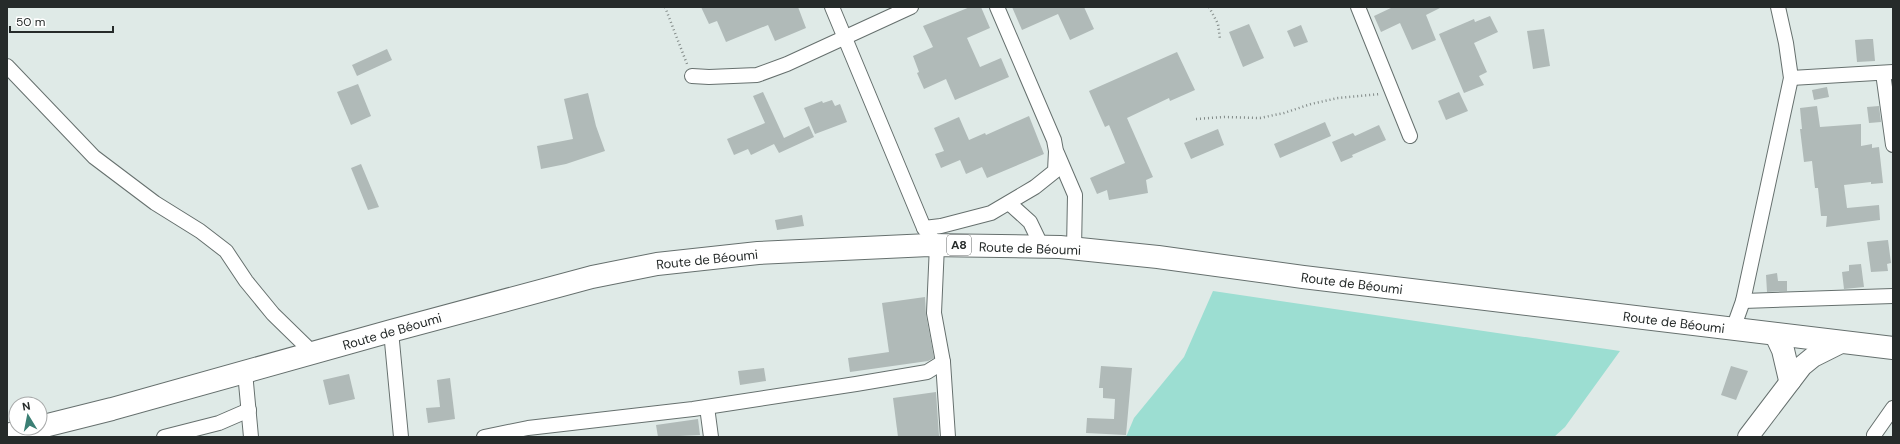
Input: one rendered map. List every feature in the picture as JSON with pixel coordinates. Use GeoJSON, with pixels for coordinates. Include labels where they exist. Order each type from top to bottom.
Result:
{"type":"FeatureCollection","features":[{"type":"Feature","properties":{"kind":"main road","name":"Route de Béoumi"},"geometry":{"type":"LineString","coordinates":[[48,425],[314,354],[391,331],[592,277],[657,264],[758,253],[937,245],[1042,247],[1158,257],[1302,277],[1841,343],[1893,348]]}},
{"type":"Feature","properties":{"kind":"main road"},"geometry":{"type":"LineString","coordinates":[[1776,334],[1784,350],[1786,386]]}},
{"type":"Feature","properties":{"kind":"main road"},"geometry":{"type":"LineString","coordinates":[[1748,437],[1802,366],[1813,357],[1841,343]]}},
{"type":"Feature","properties":{"kind":"main road"},"geometry":{"type":"LineString","coordinates":[[1786,386],[1818,368],[1866,345]]}},
{"type":"Feature","properties":{"kind":"street"},"geometry":{"type":"LineString","coordinates":[[832,7],[924,228],[937,245],[934,313],[943,362],[948,437]]}},
{"type":"Feature","properties":{"kind":"street"},"geometry":{"type":"LineString","coordinates":[[692,76],[708,77],[757,75],[787,64],[846,38],[911,7]]}},
{"type":"Feature","properties":{"kind":"street"},"geometry":{"type":"LineString","coordinates":[[997,7],[1054,140],[1056,151],[1075,195],[1074,249]]}},
{"type":"Feature","properties":{"kind":"street"},"geometry":{"type":"LineString","coordinates":[[1358,7],[1410,136]]}},
{"type":"Feature","properties":{"kind":"street"},"geometry":{"type":"LineString","coordinates":[[1734,329],[1743,301],[1791,78],[1786,43],[1778,7]]}},
{"type":"Feature","properties":{"kind":"street"},"geometry":{"type":"LineString","coordinates":[[7,66],[94,157],[155,203],[200,231],[226,251],[246,281],[273,314],[314,354]]}},
{"type":"Feature","properties":{"kind":"street"},"geometry":{"type":"LineString","coordinates":[[1791,78],[1888,72],[1893,145]]}},
{"type":"Feature","properties":{"kind":"street"},"geometry":{"type":"LineString","coordinates":[[924,228],[941,226],[991,213],[1009,203],[1035,187],[1055,171],[1056,151]]}},
{"type":"Feature","properties":{"kind":"street"},"geometry":{"type":"LineString","coordinates":[[1009,203],[1030,222],[1042,247]]}},
{"type":"Feature","properties":{"kind":"street"},"geometry":{"type":"LineString","coordinates":[[1743,301],[1893,296]]}},
{"type":"Feature","properties":{"kind":"street"},"geometry":{"type":"LineString","coordinates":[[391,331],[401,437]]}},
{"type":"Feature","properties":{"kind":"street"},"geometry":{"type":"LineString","coordinates":[[484,437],[528,428],[707,407],[910,376],[927,372],[943,362]]}},
{"type":"Feature","properties":{"kind":"street"},"geometry":{"type":"LineString","coordinates":[[245,372],[251,437]]}},
{"type":"Feature","properties":{"kind":"street"},"geometry":{"type":"LineString","coordinates":[[707,407],[712,437]]}},
{"type":"Feature","properties":{"kind":"street"},"geometry":{"type":"LineString","coordinates":[[1875,437],[1874,435],[1893,408]]}},
{"type":"Feature","properties":{"kind":"street"},"geometry":{"type":"LineString","coordinates":[[164,437],[219,423],[248,410]]}},
{"type":"Feature","properties":{"kind":"path"},"geometry":{"type":"LineString","coordinates":[[665,7],[692,76]]}},
{"type":"Feature","properties":{"kind":"path"},"geometry":{"type":"LineString","coordinates":[[1209,7],[1218,24],[1220,39]]}},
{"type":"Feature","properties":{"kind":"path"},"geometry":{"type":"LineString","coordinates":[[1196,119],[1224,117],[1260,118],[1284,114],[1311,104],[1338,98],[1392,93]]}},
{"type":"Feature","properties":{"kind":"green space"},"geometry":{"type":"Polygon","coordinates":[[[1213,291],[1620,351],[1565,427],[1554,437],[1126,437],[1134,418],[1184,357],[1213,291]]]}},
{"type":"Feature","properties":{"kind":"building"},"geometry":{"type":"Polygon","coordinates":[[[701,7],[798,7],[806,28],[775,41],[768,25],[726,42],[717,21],[709,24],[701,7]]]}},
{"type":"Feature","properties":{"kind":"building"},"geometry":{"type":"Polygon","coordinates":[[[970,7],[981,7],[990,28],[967,38],[980,67],[1001,58],[1009,77],[955,100],[946,79],[924,89],[917,73],[919,72],[913,56],[933,47],[923,26],[970,7]]]}},
{"type":"Feature","properties":{"kind":"building"},"geometry":{"type":"Polygon","coordinates":[[[1012,7],[1084,7],[1094,29],[1070,40],[1058,14],[1022,30],[1012,7]]]}},
{"type":"Feature","properties":{"kind":"building"},"geometry":{"type":"Polygon","coordinates":[[[1393,7],[1442,7],[1426,15],[1436,40],[1412,50],[1400,23],[1381,32],[1374,16],[1393,7]]]}},
{"type":"Feature","properties":{"kind":"building"},"geometry":{"type":"Polygon","coordinates":[[[1490,16],[1498,32],[1474,43],[1487,72],[1479,76],[1484,85],[1464,93],[1439,34],[1474,19],[1475,22],[1490,16]]]}},
{"type":"Feature","properties":{"kind":"building"},"geometry":{"type":"Polygon","coordinates":[[[1249,24],[1264,58],[1243,67],[1229,32],[1249,24]]]}},
{"type":"Feature","properties":{"kind":"building"},"geometry":{"type":"Polygon","coordinates":[[[1301,25],[1308,42],[1294,47],[1287,31],[1301,25]]]}},
{"type":"Feature","properties":{"kind":"building"},"geometry":{"type":"Polygon","coordinates":[[[1544,29],[1550,66],[1533,69],[1527,31],[1544,29]]]}},
{"type":"Feature","properties":{"kind":"building"},"geometry":{"type":"Polygon","coordinates":[[[1873,39],[1875,61],[1857,62],[1855,40],[1873,39]]]}},
{"type":"Feature","properties":{"kind":"building"},"geometry":{"type":"Polygon","coordinates":[[[387,49],[392,60],[357,76],[352,65],[387,49]]]}},
{"type":"Feature","properties":{"kind":"building"},"geometry":{"type":"Polygon","coordinates":[[[1177,52],[1195,90],[1170,101],[1169,98],[1127,118],[1153,177],[1146,180],[1148,193],[1109,200],[1107,190],[1097,194],[1090,178],[1125,163],[1109,125],[1105,127],[1089,91],[1177,52]]]}},
{"type":"Feature","properties":{"kind":"building"},"geometry":{"type":"Polygon","coordinates":[[[358,84],[371,116],[351,125],[337,92],[358,84]]]}},
{"type":"Feature","properties":{"kind":"building"},"geometry":{"type":"Polygon","coordinates":[[[1827,87],[1829,97],[1814,100],[1812,90],[1827,87]]]}},
{"type":"Feature","properties":{"kind":"building"},"geometry":{"type":"Polygon","coordinates":[[[763,92],[784,138],[809,126],[814,137],[779,153],[774,144],[751,155],[748,149],[734,155],[727,139],[765,123],[753,96],[763,92]]]}},
{"type":"Feature","properties":{"kind":"building"},"geometry":{"type":"Polygon","coordinates":[[[1459,92],[1468,111],[1446,120],[1438,101],[1459,92]]]}},
{"type":"Feature","properties":{"kind":"building"},"geometry":{"type":"Polygon","coordinates":[[[588,93],[596,126],[605,151],[566,164],[541,169],[537,146],[573,139],[564,99],[588,93]]]}},
{"type":"Feature","properties":{"kind":"building"},"geometry":{"type":"Polygon","coordinates":[[[832,100],[835,106],[840,104],[847,122],[815,134],[804,108],[822,101],[823,103],[832,100]]]}},
{"type":"Feature","properties":{"kind":"building"},"geometry":{"type":"Polygon","coordinates":[[[1817,106],[1820,127],[1861,124],[1861,146],[1872,144],[1872,148],[1879,147],[1883,183],[1871,184],[1871,182],[1844,185],[1847,208],[1879,205],[1880,220],[1826,227],[1827,216],[1821,216],[1818,188],[1815,188],[1812,161],[1804,162],[1800,129],[1802,129],[1800,108],[1817,106]]]}},
{"type":"Feature","properties":{"kind":"building"},"geometry":{"type":"Polygon","coordinates":[[[1879,106],[1881,122],[1869,123],[1867,107],[1879,106]]]}},
{"type":"Feature","properties":{"kind":"building"},"geometry":{"type":"Polygon","coordinates":[[[1029,116],[1044,154],[987,178],[982,167],[966,174],[960,160],[941,168],[935,154],[944,151],[934,128],[959,117],[969,140],[985,133],[986,135],[1029,116]]]}},
{"type":"Feature","properties":{"kind":"building"},"geometry":{"type":"Polygon","coordinates":[[[1325,122],[1331,136],[1280,158],[1274,144],[1325,122]]]}},
{"type":"Feature","properties":{"kind":"building"},"geometry":{"type":"Polygon","coordinates":[[[1379,125],[1386,140],[1352,155],[1353,157],[1341,162],[1332,142],[1353,133],[1355,136],[1379,125]]]}},
{"type":"Feature","properties":{"kind":"building"},"geometry":{"type":"Polygon","coordinates":[[[1218,129],[1224,145],[1191,159],[1184,143],[1218,129]]]}},
{"type":"Feature","properties":{"kind":"building"},"geometry":{"type":"Polygon","coordinates":[[[361,164],[379,207],[368,210],[351,168],[361,164]]]}},
{"type":"Feature","properties":{"kind":"building"},"geometry":{"type":"Polygon","coordinates":[[[802,215],[804,226],[777,230],[775,220],[802,215]]]}},
{"type":"Feature","properties":{"kind":"building"},"geometry":{"type":"Polygon","coordinates":[[[1888,240],[1891,263],[1887,264],[1888,271],[1871,272],[1867,242],[1888,240]]]}},
{"type":"Feature","properties":{"kind":"building"},"geometry":{"type":"Polygon","coordinates":[[[1861,264],[1864,287],[1844,289],[1842,272],[1849,271],[1849,265],[1861,264]]]}},
{"type":"Feature","properties":{"kind":"building"},"geometry":{"type":"Polygon","coordinates":[[[1777,273],[1778,281],[1787,281],[1787,291],[1767,292],[1766,275],[1777,273]]]}},
{"type":"Feature","properties":{"kind":"building"},"geometry":{"type":"Polygon","coordinates":[[[925,297],[926,315],[934,358],[928,361],[850,372],[848,358],[889,352],[882,303],[925,297]]]}},
{"type":"Feature","properties":{"kind":"building"},"geometry":{"type":"Polygon","coordinates":[[[1101,366],[1132,368],[1126,435],[1086,433],[1087,418],[1114,419],[1115,399],[1103,398],[1103,388],[1099,388],[1101,366]]]}},
{"type":"Feature","properties":{"kind":"building"},"geometry":{"type":"Polygon","coordinates":[[[1731,366],[1748,371],[1736,400],[1721,395],[1731,366]]]}},
{"type":"Feature","properties":{"kind":"building"},"geometry":{"type":"Polygon","coordinates":[[[764,368],[766,381],[740,385],[738,371],[764,368]]]}},
{"type":"Feature","properties":{"kind":"building"},"geometry":{"type":"Polygon","coordinates":[[[349,374],[355,399],[329,405],[323,380],[349,374]]]}},
{"type":"Feature","properties":{"kind":"building"},"geometry":{"type":"Polygon","coordinates":[[[450,378],[455,419],[428,423],[426,408],[440,407],[437,380],[450,378]]]}},
{"type":"Feature","properties":{"kind":"building"},"geometry":{"type":"Polygon","coordinates":[[[936,392],[939,436],[898,437],[893,398],[936,392]]]}},
{"type":"Feature","properties":{"kind":"building"},"geometry":{"type":"Polygon","coordinates":[[[698,419],[700,435],[658,437],[656,425],[698,419]]]}}]}
